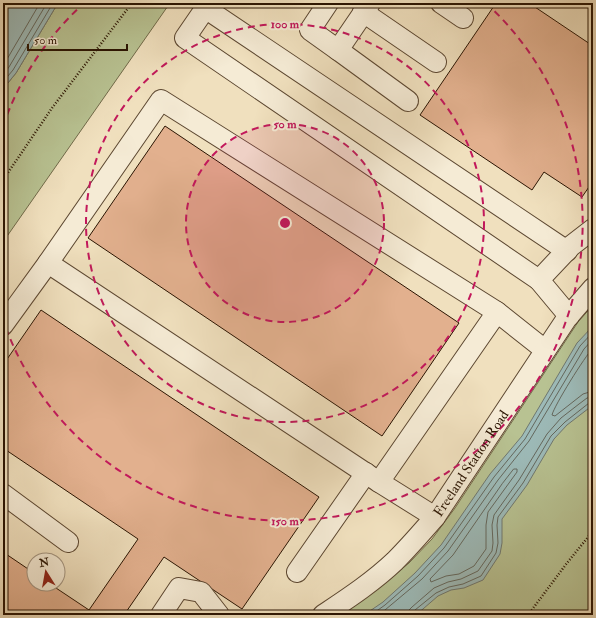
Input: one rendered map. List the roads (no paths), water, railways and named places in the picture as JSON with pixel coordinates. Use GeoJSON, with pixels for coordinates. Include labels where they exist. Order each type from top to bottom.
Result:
{"type":"FeatureCollection","features":[{"type":"Feature","properties":{"kind":"street"},"geometry":{"type":"LineString","coordinates":[[441,3],[463,18]]}},
{"type":"Feature","properties":{"kind":"street"},"geometry":{"type":"LineString","coordinates":[[567,251],[207,5],[186,38],[539,280],[569,316]]}},
{"type":"Feature","properties":{"kind":"street"},"geometry":{"type":"LineString","coordinates":[[319,6],[310,30],[408,101]]}},
{"type":"Feature","properties":{"kind":"street"},"geometry":{"type":"LineString","coordinates":[[338,50],[367,8],[436,62]]}},
{"type":"Feature","properties":{"kind":"street"},"geometry":{"type":"LineString","coordinates":[[3,325],[161,100],[496,312],[545,350]]}},
{"type":"Feature","properties":{"kind":"street"},"geometry":{"type":"LineString","coordinates":[[539,280],[567,251],[593,229]]}},
{"type":"Feature","properties":{"kind":"street"},"geometry":{"type":"LineString","coordinates":[[48,263],[435,517]]}},
{"type":"Feature","properties":{"kind":"street","name":"Freeland Station Road"},"geometry":{"type":"LineString","coordinates":[[323,615],[371,581],[394,562],[435,517],[545,350],[569,316],[593,288]]}},
{"type":"Feature","properties":{"kind":"street"},"geometry":{"type":"LineString","coordinates":[[297,572],[372,477],[496,312]]}},
{"type":"Feature","properties":{"kind":"street"},"geometry":{"type":"LineString","coordinates":[[3,494],[68,542]]}},
{"type":"Feature","properties":{"kind":"street"},"geometry":{"type":"LineString","coordinates":[[161,615],[179,588],[201,592],[219,615]]}},
{"type":"Feature","properties":{"kind":"water"},"geometry":{"type":"Polygon","coordinates":[[[3,3],[58,3],[16,73],[3,89],[3,3]]]}},
{"type":"Feature","properties":{"kind":"water"},"geometry":{"type":"Polygon","coordinates":[[[593,326],[593,405],[567,425],[554,439],[527,485],[502,519],[502,543],[500,554],[483,580],[464,588],[451,590],[438,596],[416,615],[364,615],[383,602],[415,573],[441,545],[490,474],[522,436],[577,343],[593,326]]]}}]}
